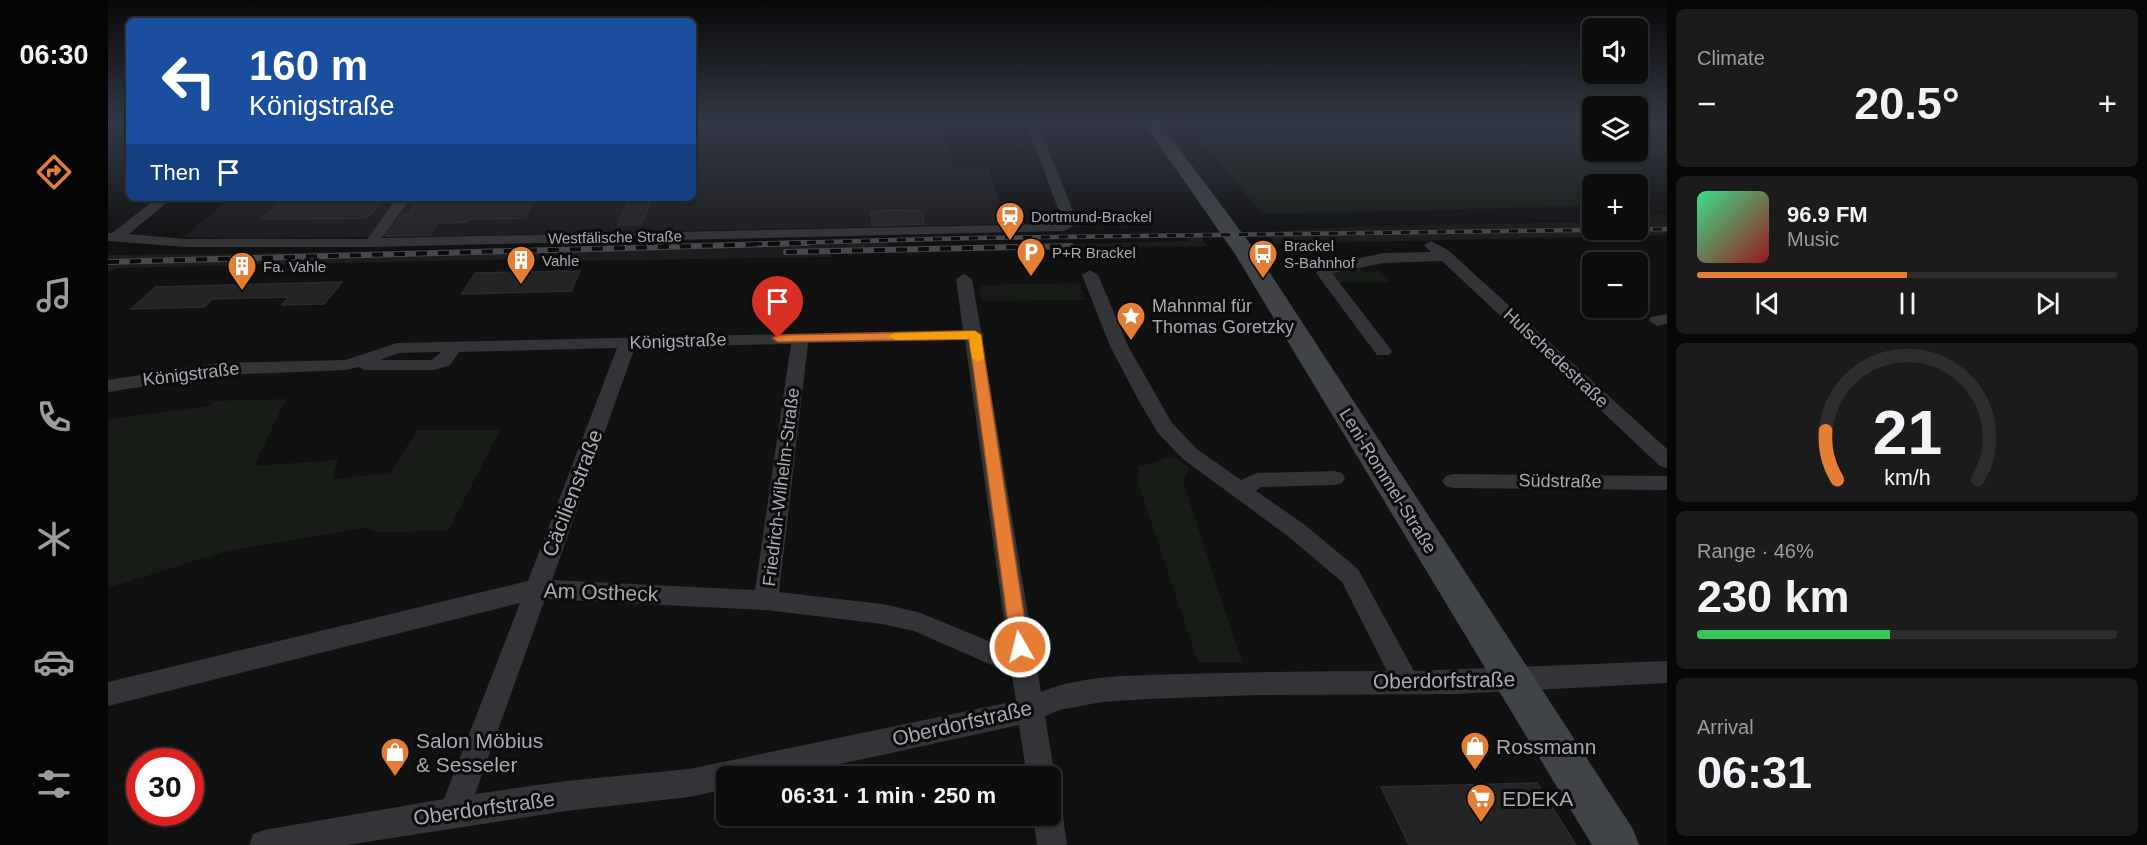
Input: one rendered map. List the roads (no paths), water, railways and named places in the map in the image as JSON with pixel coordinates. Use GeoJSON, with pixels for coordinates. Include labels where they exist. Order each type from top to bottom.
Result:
{"type":"FeatureCollection","features":[{"type":"Feature","properties":{"kind":"main road","name":"Leni-Rommel-Straße"},"geometry":{"type":"LineString","coordinates":[[1181,162],[1246,253],[1617,845]]}},
{"type":"Feature","properties":{"kind":"street","name":"Westfälische Straße"},"geometry":{"type":"LineString","coordinates":[[111,238],[186,243],[371,243],[1050,229],[1066,225],[1069,219],[1047,162]]}},
{"type":"Feature","properties":{"kind":"street"},"geometry":{"type":"LineString","coordinates":[[111,238],[161,201]]}},
{"type":"Feature","properties":{"kind":"street"},"geometry":{"type":"LineString","coordinates":[[371,243],[402,201]]}},
{"type":"Feature","properties":{"kind":"street","name":"Hulschedestraße"},"geometry":{"type":"LineString","coordinates":[[1383,351],[1324,273],[1328,269],[1384,258],[1438,251],[1667,461]]}},
{"type":"Feature","properties":{"kind":"street"},"geometry":{"type":"LineString","coordinates":[[1090,275],[1119,346],[1149,403],[1166,428],[1190,454],[1297,531],[1350,576],[1406,682]]}},
{"type":"Feature","properties":{"kind":"street"},"geometry":{"type":"LineString","coordinates":[[964,279],[975,335],[1039,766]]}},
{"type":"Feature","properties":{"kind":"street","name":"Königstraße"},"geometry":{"type":"LineString","coordinates":[[108,386],[219,369],[435,364],[444,361],[453,347],[975,335]]}},
{"type":"Feature","properties":{"kind":"street","name":"Friedrich-Wilhelm-Straße"},"geometry":{"type":"LineString","coordinates":[[766,600],[800,338]]}},
{"type":"Feature","properties":{"kind":"street","name":"Cäcilienstraße"},"geometry":{"type":"LineString","coordinates":[[454,812],[628,343]]}},
{"type":"Feature","properties":{"kind":"street"},"geometry":{"type":"LineString","coordinates":[[1241,490],[1257,480],[1335,478]]}},
{"type":"Feature","properties":{"kind":"street","name":"Südstraße"},"geometry":{"type":"LineString","coordinates":[[1453,481],[1667,483]]}},
{"type":"Feature","properties":{"kind":"street","name":"Am Ostheck"},"geometry":{"type":"LineString","coordinates":[[108,694],[536,589],[766,600],[844,608],[918,622],[1023,667]]}},
{"type":"Feature","properties":{"kind":"street","name":"Oberdorfstraße"},"geometry":{"type":"LineString","coordinates":[[264,845],[454,812],[566,796],[689,783],[1030,710],[1057,698],[1102,690],[1258,683],[1511,679],[1667,672]]}},
{"type":"Feature","properties":{"kind":"street"},"geometry":{"type":"LineString","coordinates":[[1049,826],[1052,845]]}},
{"type":"Feature","properties":{"kind":"railway"},"geometry":{"type":"LineString","coordinates":[[753,244],[974,238],[1667,229]]}},
{"type":"Feature","properties":{"kind":"railway"},"geometry":{"type":"LineString","coordinates":[[108,262],[807,243]]}},
{"type":"Feature","properties":{"kind":"railway"},"geometry":{"type":"LineString","coordinates":[[786,252],[1071,246]]}},
{"type":"Feature","properties":{"kind":"place","name":"Dortmund-Brackel"},"geometry":{"type":"Point","coordinates":[1010,242]}},
{"type":"Feature","properties":{"kind":"place","name":"P+R Brackel"},"geometry":{"type":"Point","coordinates":[1031,278]}},
{"type":"Feature","properties":{"kind":"place","name":"Brackel S-Bahnhof"},"geometry":{"type":"Point","coordinates":[1263,280]}},
{"type":"Feature","properties":{"kind":"place","name":"Vahle"},"geometry":{"type":"Point","coordinates":[521,286]}},
{"type":"Feature","properties":{"kind":"place","name":"Fa. Vahle"},"geometry":{"type":"Point","coordinates":[242,292]}},
{"type":"Feature","properties":{"kind":"place","name":"Mahnmal für Thomas Goretzky"},"geometry":{"type":"Point","coordinates":[1131,342]}},
{"type":"Feature","properties":{"kind":"place","name":"Rossmann"},"geometry":{"type":"Point","coordinates":[1475,772]}},
{"type":"Feature","properties":{"kind":"place","name":"Salon Möbius & Sesseler"},"geometry":{"type":"Point","coordinates":[395,778]}},
{"type":"Feature","properties":{"kind":"place","name":"EDEKA"},"geometry":{"type":"Point","coordinates":[1481,824]}}]}
